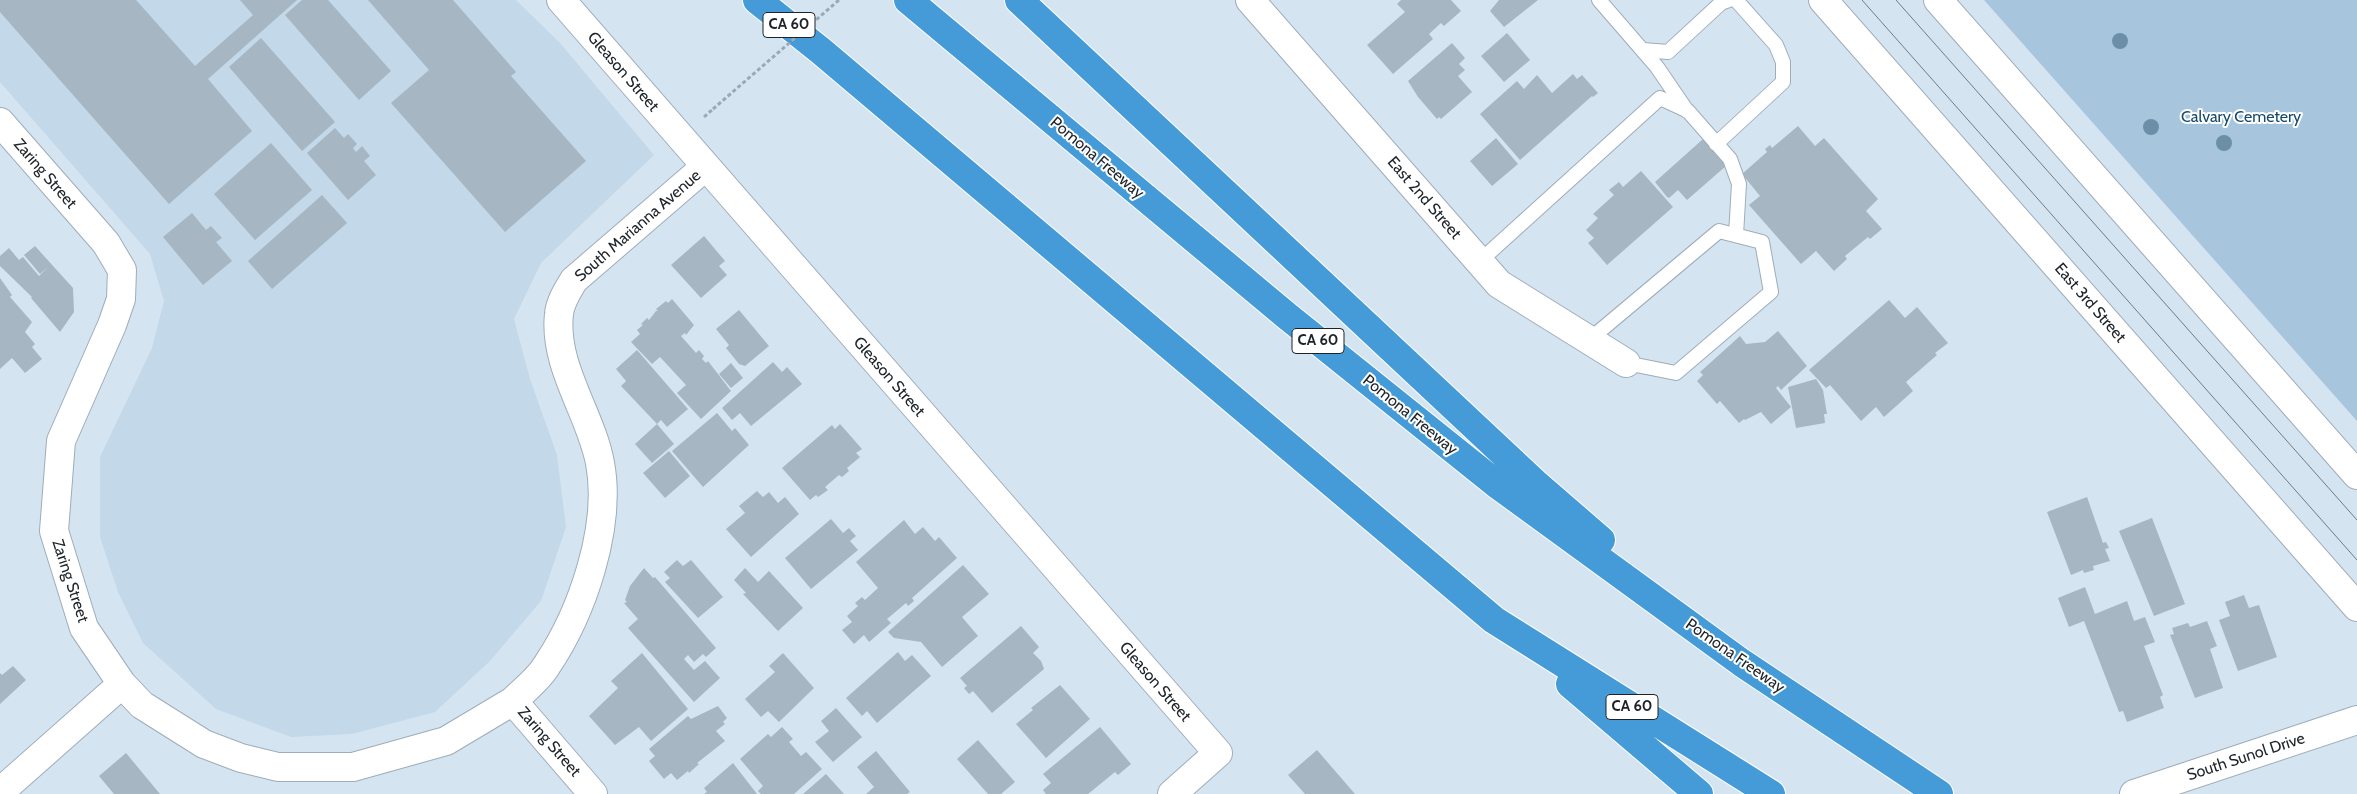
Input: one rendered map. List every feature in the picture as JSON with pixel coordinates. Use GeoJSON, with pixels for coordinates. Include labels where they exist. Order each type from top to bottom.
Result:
{"type":"FeatureCollection","features":[{"type":"Feature","properties":{"kind":"highway"},"geometry":{"type":"LineString","coordinates":[[750,0],[821,50]]}},
{"type":"Feature","properties":{"kind":"highway","name":"CA 60"},"geometry":{"type":"LineString","coordinates":[[757,0],[821,50],[1494,620],[1771,794]]}},
{"type":"Feature","properties":{"kind":"highway","name":"Pomona Freeway"},"geometry":{"type":"LineString","coordinates":[[908,0],[1287,316],[1499,486],[1742,662],[1939,794]]}},
{"type":"Feature","properties":{"kind":"highway"},"geometry":{"type":"LineString","coordinates":[[1019,0],[1534,482],[1742,662]]}},
{"type":"Feature","properties":{"kind":"highway"},"geometry":{"type":"LineString","coordinates":[[1494,620],[1699,794]]}},
{"type":"Feature","properties":{"kind":"street","name":"Gleason Street"},"geometry":{"type":"LineString","coordinates":[[561,0],[1218,753],[1172,794]]}},
{"type":"Feature","properties":{"kind":"street","name":"East 2nd Street"},"geometry":{"type":"LineString","coordinates":[[1250,0],[1499,284],[1626,363]]}},
{"type":"Feature","properties":{"kind":"street","name":"East 3rd Street"},"geometry":{"type":"LineString","coordinates":[[1823,0],[2357,607]]}},
{"type":"Feature","properties":{"kind":"street"},"geometry":{"type":"LineString","coordinates":[[1938,0],[2357,475]]}},
{"type":"Feature","properties":{"kind":"street","name":"Zaring Street"},"geometry":{"type":"LineString","coordinates":[[0,122],[106,243],[122,270],[121,299],[112,325],[61,441],[54,531],[84,628],[122,684],[142,705],[204,744],[241,758],[278,767],[353,768],[446,741],[513,701],[593,794]]}},
{"type":"Feature","properties":{"kind":"street","name":"South Marianna Avenue"},"geometry":{"type":"LineString","coordinates":[[513,701],[546,667],[567,631],[590,570],[598,537],[603,501],[600,464],[590,428],[566,364],[560,336],[559,314],[564,298],[574,280],[705,166]]}},
{"type":"Feature","properties":{"kind":"street"},"geometry":{"type":"LineString","coordinates":[[0,792],[122,684]]}},
{"type":"Feature","properties":{"kind":"street","name":"South Sunol Drive"},"geometry":{"type":"LineString","coordinates":[[2134,794],[2357,720]]}},
{"type":"Feature","properties":{"kind":"lane"},"geometry":{"type":"LineString","coordinates":[[1599,0],[1643,50],[1688,111],[1730,159],[1739,184],[1736,235]]}},
{"type":"Feature","properties":{"kind":"lane"},"geometry":{"type":"LineString","coordinates":[[1643,50],[1668,52],[1721,2],[1729,0]]}},
{"type":"Feature","properties":{"kind":"lane"},"geometry":{"type":"LineString","coordinates":[[1716,144],[1783,82],[1783,62],[1776,45],[1736,0]]}},
{"type":"Feature","properties":{"kind":"lane"},"geometry":{"type":"LineString","coordinates":[[1480,261],[1660,98],[1688,111]]}},
{"type":"Feature","properties":{"kind":"lane"},"geometry":{"type":"LineString","coordinates":[[1589,340],[1719,231],[1762,242],[1771,292],[1676,373],[1626,363]]}},
{"type":"Feature","properties":{"kind":"path"},"geometry":{"type":"LineString","coordinates":[[713,109],[838,0]]}},
{"type":"Feature","properties":{"kind":"shaded area"},"geometry":{"type":"Polygon","coordinates":[[[0,0],[516,0],[560,43],[654,155],[541,263],[514,319],[530,379],[557,455],[566,527],[541,601],[490,661],[435,712],[352,734],[291,737],[216,709],[143,643],[118,592],[100,537],[100,457],[152,348],[164,301],[150,254],[0,82],[0,0]]]}},
{"type":"Feature","properties":{"kind":"green space","name":"Calvary Cemetery"},"geometry":{"type":"Polygon","coordinates":[[[1984,0],[2357,0],[2357,421],[1984,0]]]}},
{"type":"Feature","properties":{"kind":"building"},"geometry":{"type":"Polygon","coordinates":[[[0,0],[136,0],[195,66],[253,15],[240,0],[297,0],[208,79],[252,131],[169,204],[0,12],[0,0]]]}},
{"type":"Feature","properties":{"kind":"building"},"geometry":{"type":"Polygon","coordinates":[[[302,0],[328,0],[391,71],[359,100],[285,15],[302,0]]]}},
{"type":"Feature","properties":{"kind":"building"},"geometry":{"type":"Polygon","coordinates":[[[368,0],[453,0],[516,72],[511,76],[586,161],[505,232],[391,103],[429,70],[368,0]]]}},
{"type":"Feature","properties":{"kind":"building"},"geometry":{"type":"Polygon","coordinates":[[[1401,0],[1451,0],[1461,11],[1444,26],[1441,23],[1429,34],[1433,39],[1393,74],[1367,45],[1405,12],[1397,4],[1401,0]]]}},
{"type":"Feature","properties":{"kind":"building"},"geometry":{"type":"Polygon","coordinates":[[[1499,0],[1538,0],[1504,27],[1490,11],[1499,0]]]}},
{"type":"Feature","properties":{"kind":"building"},"geometry":{"type":"Polygon","coordinates":[[[1507,33],[1530,60],[1504,82],[1481,56],[1507,33]]]}},
{"type":"Feature","properties":{"kind":"building"},"geometry":{"type":"Polygon","coordinates":[[[261,38],[335,122],[302,151],[229,67],[261,38]]]}},
{"type":"Feature","properties":{"kind":"building"},"geometry":{"type":"Polygon","coordinates":[[[1452,43],[1465,58],[1459,64],[1465,70],[1458,76],[1472,92],[1441,119],[1439,117],[1437,119],[1418,97],[1408,81],[1452,43]]]}},
{"type":"Feature","properties":{"kind":"building"},"geometry":{"type":"Polygon","coordinates":[[[1573,74],[1577,79],[1582,75],[1598,93],[1592,96],[1520,160],[1480,114],[1517,81],[1524,89],[1537,75],[1552,93],[1573,74]]]}},
{"type":"Feature","properties":{"kind":"building"},"geometry":{"type":"Polygon","coordinates":[[[1798,126],[1815,146],[1824,138],[1878,199],[1866,211],[1882,229],[1870,239],[1868,237],[1845,256],[1847,259],[1834,271],[1816,251],[1801,264],[1749,205],[1760,196],[1742,174],[1767,152],[1765,149],[1770,145],[1772,148],[1798,126]]]}},
{"type":"Feature","properties":{"kind":"building"},"geometry":{"type":"Polygon","coordinates":[[[335,128],[344,138],[348,134],[357,144],[353,148],[356,152],[362,146],[370,156],[364,161],[376,175],[348,200],[307,153],[335,128]]]}},
{"type":"Feature","properties":{"kind":"building"},"geometry":{"type":"Polygon","coordinates":[[[1496,138],[1518,164],[1492,186],[1470,161],[1496,138]]]}},
{"type":"Feature","properties":{"kind":"building"},"geometry":{"type":"Polygon","coordinates":[[[1703,139],[1726,166],[1687,200],[1678,190],[1669,198],[1667,197],[1655,182],[1703,139]]]}},
{"type":"Feature","properties":{"kind":"building"},"geometry":{"type":"Polygon","coordinates":[[[271,143],[312,190],[255,240],[214,194],[271,143]]]}},
{"type":"Feature","properties":{"kind":"building"},"geometry":{"type":"Polygon","coordinates":[[[1641,171],[1673,207],[1607,265],[1588,243],[1594,238],[1586,230],[1598,218],[1593,214],[1614,195],[1609,190],[1619,182],[1623,187],[1641,171]]]}},
{"type":"Feature","properties":{"kind":"building"},"geometry":{"type":"Polygon","coordinates":[[[322,195],[347,223],[272,289],[248,261],[322,195]]]}},
{"type":"Feature","properties":{"kind":"building"},"geometry":{"type":"Polygon","coordinates":[[[192,213],[206,230],[211,226],[222,238],[216,242],[232,261],[203,285],[163,237],[192,213]]]}},
{"type":"Feature","properties":{"kind":"building"},"geometry":{"type":"Polygon","coordinates":[[[704,236],[725,261],[719,266],[727,275],[701,298],[671,265],[704,236]]]}},
{"type":"Feature","properties":{"kind":"building"},"geometry":{"type":"Polygon","coordinates":[[[35,246],[73,288],[74,312],[60,332],[32,297],[0,266],[0,256],[9,248],[19,260],[23,257],[39,276],[48,267],[40,274],[24,255],[35,246]]]}},
{"type":"Feature","properties":{"kind":"building"},"geometry":{"type":"Polygon","coordinates":[[[0,278],[12,295],[10,297],[32,322],[25,332],[35,344],[32,347],[42,359],[25,373],[12,358],[0,369],[0,278]]]}},
{"type":"Feature","properties":{"kind":"building"},"geometry":{"type":"Polygon","coordinates":[[[672,299],[694,325],[686,335],[685,333],[681,336],[696,353],[699,350],[704,356],[702,359],[706,363],[708,361],[731,391],[701,419],[677,393],[686,385],[660,357],[652,364],[631,342],[640,334],[637,330],[643,325],[641,324],[647,318],[649,320],[658,311],[656,309],[672,299]]]}},
{"type":"Feature","properties":{"kind":"building"},"geometry":{"type":"Polygon","coordinates":[[[1889,300],[1905,318],[1917,307],[1948,343],[1935,353],[1937,355],[1906,382],[1913,391],[1884,417],[1876,407],[1861,421],[1830,385],[1826,388],[1809,370],[1889,300]]]}},
{"type":"Feature","properties":{"kind":"building"},"geometry":{"type":"Polygon","coordinates":[[[739,310],[769,346],[745,366],[739,364],[726,348],[729,345],[716,329],[739,310]]]}},
{"type":"Feature","properties":{"kind":"building"},"geometry":{"type":"Polygon","coordinates":[[[1778,331],[1807,366],[1781,390],[1778,386],[1776,388],[1791,407],[1771,424],[1761,412],[1739,423],[1720,401],[1717,404],[1697,381],[1703,375],[1700,372],[1740,336],[1746,344],[1765,342],[1778,331]]]}},
{"type":"Feature","properties":{"kind":"building"},"geometry":{"type":"Polygon","coordinates":[[[637,350],[688,409],[667,427],[661,420],[657,424],[621,386],[626,381],[616,369],[637,350]]]}},
{"type":"Feature","properties":{"kind":"building"},"geometry":{"type":"Polygon","coordinates":[[[773,362],[782,372],[787,367],[802,384],[751,426],[740,413],[732,420],[722,408],[773,362]]]}},
{"type":"Feature","properties":{"kind":"building"},"geometry":{"type":"Polygon","coordinates":[[[731,363],[743,378],[731,388],[719,374],[731,363]]]}},
{"type":"Feature","properties":{"kind":"building"},"geometry":{"type":"Polygon","coordinates":[[[1816,379],[1823,390],[1827,414],[1824,414],[1825,423],[1796,428],[1788,387],[1816,379]]]}},
{"type":"Feature","properties":{"kind":"building"},"geometry":{"type":"Polygon","coordinates":[[[717,413],[732,431],[735,428],[749,445],[703,487],[672,451],[717,413]]]}},
{"type":"Feature","properties":{"kind":"building"},"geometry":{"type":"Polygon","coordinates":[[[657,424],[674,444],[652,463],[635,444],[657,424]]]}},
{"type":"Feature","properties":{"kind":"building"},"geometry":{"type":"Polygon","coordinates":[[[840,424],[862,449],[856,453],[860,457],[847,468],[849,471],[842,477],[839,475],[825,487],[828,490],[810,500],[782,468],[832,425],[835,429],[840,424]]]}},
{"type":"Feature","properties":{"kind":"building"},"geometry":{"type":"Polygon","coordinates":[[[669,451],[690,476],[665,498],[643,473],[669,451]]]}},
{"type":"Feature","properties":{"kind":"building"},"geometry":{"type":"Polygon","coordinates":[[[757,491],[763,497],[769,492],[778,503],[785,497],[799,514],[751,557],[726,529],[745,513],[739,506],[757,491]]]}},
{"type":"Feature","properties":{"kind":"building"},"geometry":{"type":"Polygon","coordinates":[[[2087,497],[2103,543],[2106,542],[2109,548],[2105,549],[2110,561],[2093,566],[2094,570],[2084,573],[2083,570],[2071,575],[2047,512],[2087,497]]]}},
{"type":"Feature","properties":{"kind":"building"},"geometry":{"type":"Polygon","coordinates":[[[2152,518],[2185,604],[2154,616],[2119,531],[2152,518]]]}},
{"type":"Feature","properties":{"kind":"building"},"geometry":{"type":"Polygon","coordinates":[[[831,519],[843,533],[849,528],[856,536],[850,541],[858,550],[811,589],[785,558],[831,519]]]}},
{"type":"Feature","properties":{"kind":"building"},"geometry":{"type":"Polygon","coordinates":[[[904,520],[915,534],[923,527],[935,541],[939,537],[957,558],[912,598],[914,601],[908,606],[906,603],[887,619],[891,623],[869,642],[864,635],[854,644],[842,630],[852,622],[847,616],[858,606],[855,603],[862,597],[865,600],[878,588],[856,562],[904,520]]]}},
{"type":"Feature","properties":{"kind":"building"},"geometry":{"type":"Polygon","coordinates":[[[677,560],[683,566],[691,560],[723,597],[698,618],[665,582],[670,578],[664,572],[677,560]]]}},
{"type":"Feature","properties":{"kind":"building"},"geometry":{"type":"Polygon","coordinates":[[[963,565],[989,594],[962,617],[978,636],[942,667],[921,642],[894,638],[888,632],[963,565]]]}},
{"type":"Feature","properties":{"kind":"building"},"geometry":{"type":"Polygon","coordinates":[[[644,568],[653,578],[655,577],[716,648],[706,657],[703,654],[694,662],[688,655],[684,659],[694,670],[705,661],[720,678],[694,702],[628,628],[638,619],[624,603],[627,602],[625,600],[630,586],[644,568]]]}},
{"type":"Feature","properties":{"kind":"building"},"geometry":{"type":"Polygon","coordinates":[[[745,568],[758,582],[769,571],[803,608],[778,631],[743,594],[746,593],[734,580],[745,568]]]}},
{"type":"Feature","properties":{"kind":"building"},"geometry":{"type":"Polygon","coordinates":[[[2085,587],[2095,614],[2127,601],[2134,621],[2145,617],[2155,642],[2144,646],[2163,695],[2160,697],[2164,708],[2127,722],[2123,711],[2119,712],[2084,621],[2069,627],[2058,598],[2085,587]]]}},
{"type":"Feature","properties":{"kind":"building"},"geometry":{"type":"Polygon","coordinates":[[[2244,595],[2249,608],[2259,605],[2277,657],[2238,671],[2219,620],[2230,616],[2225,602],[2244,595]]]}},
{"type":"Feature","properties":{"kind":"building"},"geometry":{"type":"Polygon","coordinates":[[[2207,621],[2217,646],[2210,649],[2223,688],[2195,698],[2170,635],[2174,634],[2172,628],[2188,623],[2190,627],[2207,621]]]}},
{"type":"Feature","properties":{"kind":"building"},"geometry":{"type":"Polygon","coordinates":[[[1021,626],[1039,647],[1033,653],[1041,661],[1044,669],[992,713],[973,691],[969,694],[964,688],[967,686],[960,678],[1021,626]]]}},
{"type":"Feature","properties":{"kind":"building"},"geometry":{"type":"Polygon","coordinates":[[[898,652],[905,661],[912,655],[931,676],[877,723],[867,711],[862,716],[846,698],[898,652]]]}},
{"type":"Feature","properties":{"kind":"building"},"geometry":{"type":"Polygon","coordinates":[[[642,653],[688,709],[651,741],[639,727],[615,745],[589,716],[618,688],[611,681],[642,653]]]}},
{"type":"Feature","properties":{"kind":"building"},"geometry":{"type":"Polygon","coordinates":[[[783,653],[814,688],[779,722],[768,711],[761,717],[745,699],[775,672],[769,666],[783,653]]]}},
{"type":"Feature","properties":{"kind":"building"},"geometry":{"type":"Polygon","coordinates":[[[13,666],[26,680],[0,704],[0,673],[2,675],[13,666]]]}},
{"type":"Feature","properties":{"kind":"building"},"geometry":{"type":"Polygon","coordinates":[[[1060,685],[1090,719],[1046,758],[1016,724],[1033,710],[1031,708],[1060,685]]]}},
{"type":"Feature","properties":{"kind":"building"},"geometry":{"type":"Polygon","coordinates":[[[718,706],[727,718],[723,722],[725,724],[716,731],[725,741],[697,763],[699,764],[689,773],[688,771],[677,780],[671,773],[664,779],[649,761],[655,756],[649,749],[688,716],[691,719],[718,706]]]}},
{"type":"Feature","properties":{"kind":"building"},"geometry":{"type":"Polygon","coordinates":[[[836,708],[862,737],[833,762],[815,742],[829,731],[821,721],[836,708]]]}},
{"type":"Feature","properties":{"kind":"building"},"geometry":{"type":"Polygon","coordinates":[[[782,727],[793,739],[789,742],[801,756],[806,752],[822,769],[794,794],[761,794],[758,791],[763,786],[740,759],[768,734],[771,737],[782,727]]]}},
{"type":"Feature","properties":{"kind":"building"},"geometry":{"type":"Polygon","coordinates":[[[1100,727],[1131,764],[1118,775],[1115,772],[1088,794],[1046,794],[1043,790],[1051,783],[1043,774],[1100,727]]]}},
{"type":"Feature","properties":{"kind":"building"},"geometry":{"type":"Polygon","coordinates":[[[978,740],[1015,782],[1001,794],[988,794],[957,759],[978,740]]]}},
{"type":"Feature","properties":{"kind":"building"},"geometry":{"type":"Polygon","coordinates":[[[1317,750],[1355,794],[1305,794],[1288,775],[1317,750]]]}},
{"type":"Feature","properties":{"kind":"building"},"geometry":{"type":"Polygon","coordinates":[[[876,751],[910,792],[907,794],[866,794],[874,787],[857,767],[876,751]]]}},
{"type":"Feature","properties":{"kind":"building"},"geometry":{"type":"Polygon","coordinates":[[[126,753],[160,794],[114,794],[99,776],[126,753]]]}},
{"type":"Feature","properties":{"kind":"building"},"geometry":{"type":"Polygon","coordinates":[[[733,763],[757,794],[704,794],[707,792],[704,788],[733,763]]]}},
{"type":"Feature","properties":{"kind":"building"},"geometry":{"type":"Polygon","coordinates":[[[826,774],[844,794],[803,794],[826,774]]]}},
{"type":"Feature","properties":{"kind":"tram line"},"geometry":{"type":"LineString","coordinates":[[1862,0],[2357,560]]}},
{"type":"Feature","properties":{"kind":"tram line"},"geometry":{"type":"LineString","coordinates":[[1896,0],[2357,520]]}}]}
